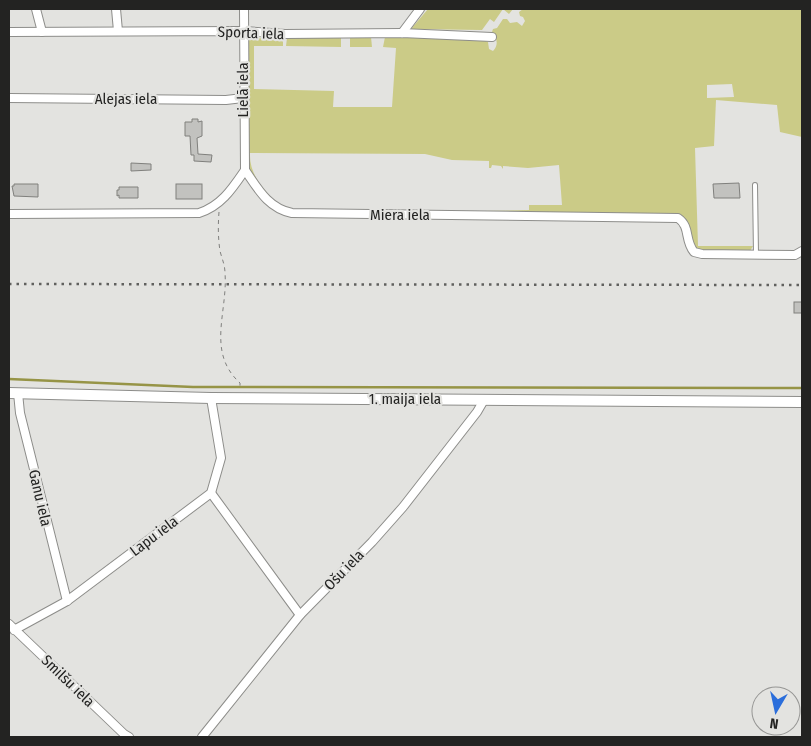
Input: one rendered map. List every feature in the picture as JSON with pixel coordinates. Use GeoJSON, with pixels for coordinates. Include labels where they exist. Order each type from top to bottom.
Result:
{"type":"FeatureCollection","features":[{"type":"Feature","properties":{"kind":"street"},"geometry":{"type":"LineString","coordinates":[[36,9],[42,32]]}},
{"type":"Feature","properties":{"kind":"street"},"geometry":{"type":"LineString","coordinates":[[116,9],[118,31]]}},
{"type":"Feature","properties":{"kind":"street","name":"Lielā iela"},"geometry":{"type":"LineString","coordinates":[[244,9],[243,98],[245,170]]}},
{"type":"Feature","properties":{"kind":"street"},"geometry":{"type":"LineString","coordinates":[[402,33],[420,9]]}},
{"type":"Feature","properties":{"kind":"street","name":"Sporta iela"},"geometry":{"type":"LineString","coordinates":[[9,32],[244,31],[285,34],[402,33],[492,37]]}},
{"type":"Feature","properties":{"kind":"street","name":"Alejas iela"},"geometry":{"type":"LineString","coordinates":[[9,98],[226,100],[243,98]]}},
{"type":"Feature","properties":{"kind":"street"},"geometry":{"type":"LineString","coordinates":[[9,214],[191,214],[207,210],[222,201],[245,170]]}},
{"type":"Feature","properties":{"kind":"street","name":"Miera iela"},"geometry":{"type":"LineString","coordinates":[[245,170],[271,204],[292,213],[678,218],[686,228],[688,246],[694,252],[702,254],[795,255],[802,251]]}},
{"type":"Feature","properties":{"kind":"street","name":"1. maija iela"},"geometry":{"type":"LineString","coordinates":[[13,393],[211,398],[802,402]]}},
{"type":"Feature","properties":{"kind":"street","name":"Ganu iela"},"geometry":{"type":"LineString","coordinates":[[13,393],[20,413],[66,601]]}},
{"type":"Feature","properties":{"kind":"street"},"geometry":{"type":"LineString","coordinates":[[211,398],[221,458],[211,493],[300,616]]}},
{"type":"Feature","properties":{"kind":"street","name":"Ošu iela"},"geometry":{"type":"LineString","coordinates":[[202,737],[300,616],[372,542],[402,507],[477,412],[484,400]]}},
{"type":"Feature","properties":{"kind":"street","name":"Lapu iela"},"geometry":{"type":"LineString","coordinates":[[14,630],[66,601],[211,493]]}},
{"type":"Feature","properties":{"kind":"street","name":"Smilšu iela"},"geometry":{"type":"LineString","coordinates":[[9,624],[129,737]]}},
{"type":"Feature","properties":{"kind":"lane"},"geometry":{"type":"LineString","coordinates":[[755,185],[756,255]]}},
{"type":"Feature","properties":{"kind":"path"},"geometry":{"type":"LineString","coordinates":[[222,201],[219,210],[219,229],[220,250],[224,262],[225,276],[220,349],[230,371],[240,383],[240,391]]}},
{"type":"Feature","properties":{"kind":"shaded area"},"geometry":{"type":"Polygon","coordinates":[[[428,9],[503,9],[494,22],[490,19],[482,30],[411,29],[428,9]]]}},
{"type":"Feature","properties":{"kind":"shaded area"},"geometry":{"type":"Polygon","coordinates":[[[503,9],[513,9],[509,14],[503,9]]]}},
{"type":"Feature","properties":{"kind":"shaded area"},"geometry":{"type":"Polygon","coordinates":[[[523,9],[802,9],[802,137],[780,132],[777,105],[716,100],[714,146],[695,148],[698,246],[753,246],[750,251],[704,252],[695,250],[678,216],[484,211],[529,210],[529,205],[562,205],[559,165],[528,168],[503,166],[503,169],[501,166],[492,165],[489,168],[489,161],[452,160],[425,154],[250,153],[254,174],[261,186],[276,202],[276,205],[251,174],[248,166],[247,42],[251,38],[280,38],[283,41],[283,46],[254,46],[254,89],[334,91],[333,107],[392,107],[396,48],[383,47],[385,37],[388,35],[481,39],[488,42],[489,49],[493,51],[497,44],[492,32],[493,29],[497,28],[503,19],[507,19],[510,23],[517,22],[522,26],[525,21],[519,12],[523,9]],[[732,84],[707,85],[707,98],[734,97],[732,84]]]}},
{"type":"Feature","properties":{"kind":"shaded area"},"geometry":{"type":"Polygon","coordinates":[[[290,36],[341,36],[341,47],[286,46],[287,38],[290,36]]]}},
{"type":"Feature","properties":{"kind":"shaded area"},"geometry":{"type":"Polygon","coordinates":[[[350,36],[371,37],[372,47],[350,47],[350,36]]]}},
{"type":"Feature","properties":{"kind":"building"},"geometry":{"type":"Polygon","coordinates":[[[192,119],[198,119],[198,122],[202,121],[202,136],[197,138],[198,154],[212,155],[211,162],[194,161],[194,155],[191,155],[190,136],[185,136],[185,122],[192,122],[192,119]]]}},
{"type":"Feature","properties":{"kind":"building"},"geometry":{"type":"Polygon","coordinates":[[[131,163],[151,164],[151,170],[131,171],[131,163]]]}},
{"type":"Feature","properties":{"kind":"building"},"geometry":{"type":"Polygon","coordinates":[[[739,183],[740,198],[714,198],[713,184],[739,183]]]}},
{"type":"Feature","properties":{"kind":"building"},"geometry":{"type":"Polygon","coordinates":[[[14,184],[38,184],[38,197],[14,196],[12,186],[14,184]]]}},
{"type":"Feature","properties":{"kind":"building"},"geometry":{"type":"Polygon","coordinates":[[[176,184],[202,184],[202,199],[176,199],[176,184]]]}},
{"type":"Feature","properties":{"kind":"building"},"geometry":{"type":"Polygon","coordinates":[[[119,187],[138,187],[138,198],[119,198],[117,190],[119,190],[119,187]]]}},
{"type":"Feature","properties":{"kind":"building"},"geometry":{"type":"Polygon","coordinates":[[[794,302],[802,302],[802,313],[794,313],[794,302]]]}},
{"type":"Feature","properties":{"kind":"waterway"},"geometry":{"type":"LineString","coordinates":[[9,379],[193,387],[802,388]]}},
{"type":"Feature","properties":{"kind":"railway"},"geometry":{"type":"LineString","coordinates":[[9,284],[802,285]]}}]}
